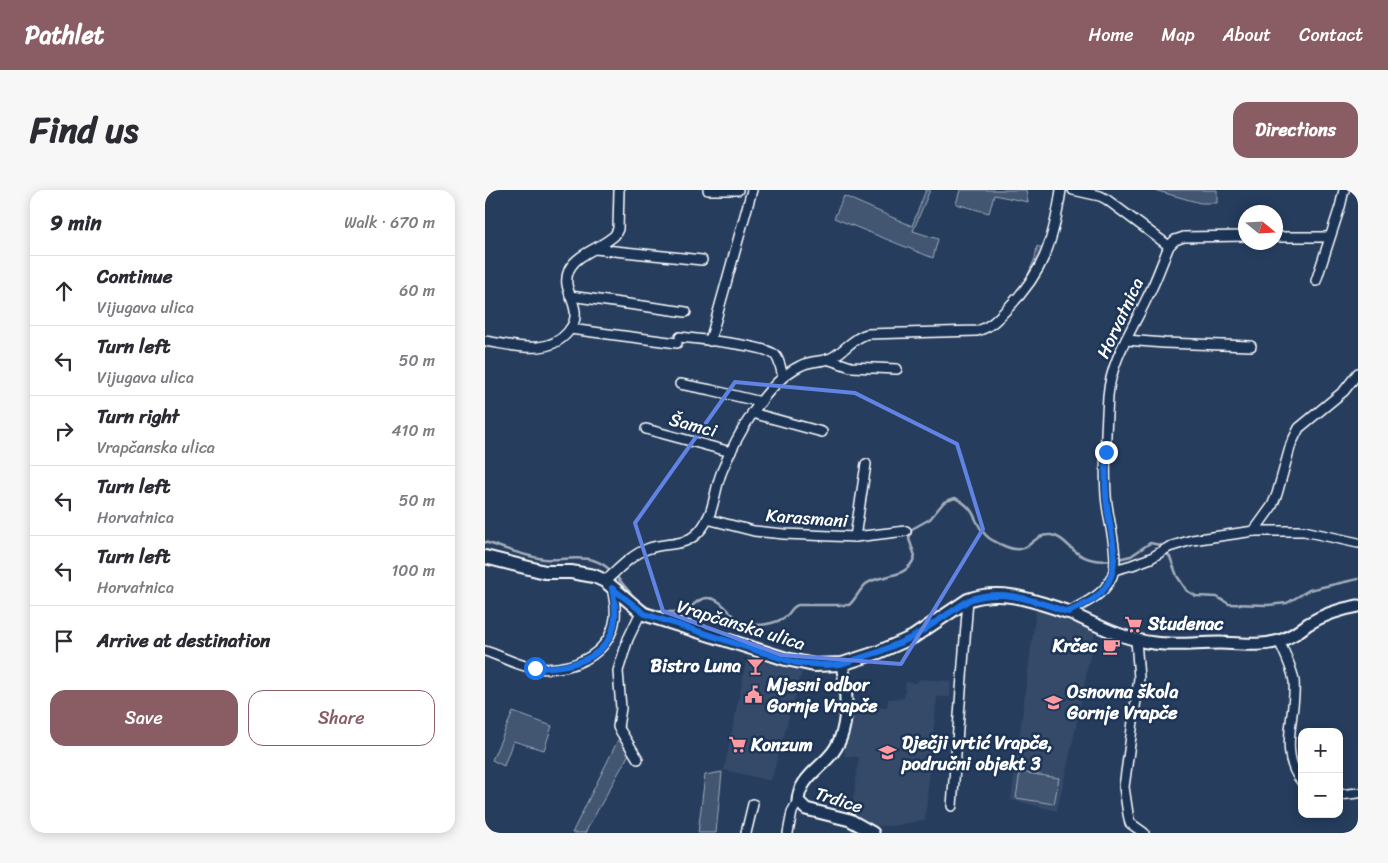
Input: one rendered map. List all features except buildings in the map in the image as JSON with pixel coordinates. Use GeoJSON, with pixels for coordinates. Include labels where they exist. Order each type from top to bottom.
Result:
{"type":"FeatureCollection","features":[{"type":"Feature","properties":{"kind":"main road","name":"Vrapčanska ulica"},"geometry":{"type":"LineString","coordinates":[[485,557],[545,572],[571,572],[610,580],[641,612],[798,663],[841,664],[879,652],[913,637],[969,600],[988,595],[1007,595],[1039,602],[1068,612]]}},
{"type":"Feature","properties":{"kind":"street"},"geometry":{"type":"LineString","coordinates":[[485,341],[542,348],[559,341],[570,329],[575,319],[575,310],[567,284],[571,267],[576,261],[617,233],[619,190]]}},
{"type":"Feature","properties":{"kind":"street"},"geometry":{"type":"LineString","coordinates":[[708,190],[738,190]]}},
{"type":"Feature","properties":{"kind":"street"},"geometry":{"type":"LineString","coordinates":[[711,341],[751,190]]}},
{"type":"Feature","properties":{"kind":"street"},"geometry":{"type":"LineString","coordinates":[[485,651],[535,668],[553,668],[578,663],[604,646],[611,635],[615,618],[610,580],[628,560],[646,549],[687,541],[702,528],[707,519],[718,479],[731,452],[752,413],[783,376],[807,362],[827,359],[867,334],[977,331],[992,324],[1021,294],[1035,276],[1044,260],[1055,227],[1061,190]]}},
{"type":"Feature","properties":{"kind":"street"},"geometry":{"type":"LineString","coordinates":[[1073,190],[1106,199],[1169,246],[1175,240],[1184,237],[1238,236]]}},
{"type":"Feature","properties":{"kind":"street"},"geometry":{"type":"LineString","coordinates":[[1316,281],[1344,190]]}},
{"type":"Feature","properties":{"kind":"street"},"geometry":{"type":"LineString","coordinates":[[1283,236],[1329,237]]}},
{"type":"Feature","properties":{"kind":"street","name":"Horvatnica"},"geometry":{"type":"LineString","coordinates":[[1114,562],[1106,495],[1108,396],[1117,359],[1148,297],[1169,246]]}},
{"type":"Feature","properties":{"kind":"street"},"geometry":{"type":"LineString","coordinates":[[595,249],[702,260]]}},
{"type":"Feature","properties":{"kind":"street"},"geometry":{"type":"LineString","coordinates":[[570,296],[687,312]]}},
{"type":"Feature","properties":{"kind":"street"},"geometry":{"type":"LineString","coordinates":[[570,329],[739,344],[771,353],[778,359],[783,376]]}},
{"type":"Feature","properties":{"kind":"street"},"geometry":{"type":"LineString","coordinates":[[1127,340],[1251,346]]}},
{"type":"Feature","properties":{"kind":"street"},"geometry":{"type":"LineString","coordinates":[[827,359],[851,367],[897,369]]}},
{"type":"Feature","properties":{"kind":"street"},"geometry":{"type":"LineString","coordinates":[[1254,531],[1272,506],[1291,444],[1299,428],[1344,391],[1358,373]]}},
{"type":"Feature","properties":{"kind":"street"},"geometry":{"type":"LineString","coordinates":[[680,384],[761,402]]}},
{"type":"Feature","properties":{"kind":"street"},"geometry":{"type":"LineString","coordinates":[[752,413],[822,432]]}},
{"type":"Feature","properties":{"kind":"street","name":"Šamci"},"geometry":{"type":"LineString","coordinates":[[647,429],[731,452]]}},
{"type":"Feature","properties":{"kind":"street"},"geometry":{"type":"LineString","coordinates":[[855,537],[866,464]]}},
{"type":"Feature","properties":{"kind":"street","name":"Karasmani"},"geometry":{"type":"LineString","coordinates":[[707,519],[764,532],[855,537],[906,531]]}},
{"type":"Feature","properties":{"kind":"street"},"geometry":{"type":"LineString","coordinates":[[1068,612],[1092,600],[1103,590],[1110,580],[1114,562],[1132,565],[1169,547],[1192,540],[1254,531],[1304,531],[1358,544]]}},
{"type":"Feature","properties":{"kind":"street"},"geometry":{"type":"LineString","coordinates":[[951,806],[969,600]]}},
{"type":"Feature","properties":{"kind":"street","name":"Vrapčanska ulica"},"geometry":{"type":"LineString","coordinates":[[1068,612],[1137,640],[1169,644],[1221,643],[1252,646],[1287,638],[1328,614],[1358,606]]}},
{"type":"Feature","properties":{"kind":"street"},"geometry":{"type":"LineString","coordinates":[[639,759],[619,727],[621,708],[619,671],[628,639],[641,612]]}},
{"type":"Feature","properties":{"kind":"street"},"geometry":{"type":"LineString","coordinates":[[1137,640],[1139,678],[1124,787],[1130,822],[1144,833]]}},
{"type":"Feature","properties":{"kind":"street"},"geometry":{"type":"LineString","coordinates":[[1279,641],[1288,660],[1293,677],[1294,693],[1290,728],[1290,754],[1295,773],[1298,777]]}},
{"type":"Feature","properties":{"kind":"street","name":"Trdice"},"geometry":{"type":"LineString","coordinates":[[841,664],[845,689],[844,726],[841,738],[834,751],[802,786],[798,794],[798,801],[806,809],[850,820],[873,833]]}},
{"type":"Feature","properties":{"kind":"street"},"geometry":{"type":"LineString","coordinates":[[1343,795],[1358,793]]}},
{"type":"Feature","properties":{"kind":"street"},"geometry":{"type":"LineString","coordinates":[[788,833],[792,812],[798,801]]}},
{"type":"Feature","properties":{"kind":"street"},"geometry":{"type":"LineString","coordinates":[[746,833],[753,804]]}},
{"type":"Feature","properties":{"kind":"highlighted area"},"geometry":{"type":"Polygon","coordinates":[[[735,382],[855,393],[957,444],[983,529],[901,664],[781,655],[663,611],[635,523],[735,382]]]}},
{"type":"Feature","properties":{"kind":"shaded area"},"geometry":{"type":"Polygon","coordinates":[[[926,190],[930,190],[913,231],[938,239],[933,258],[834,218],[844,196],[912,226],[926,190]]]}},
{"type":"Feature","properties":{"kind":"shaded area"},"geometry":{"type":"Polygon","coordinates":[[[960,190],[1026,190],[1028,202],[994,195],[989,213],[956,204],[960,190]]]}},
{"type":"Feature","properties":{"kind":"shaded area"},"geometry":{"type":"Polygon","coordinates":[[[1154,190],[1217,190],[1217,203],[1200,203],[1154,190]]]}},
{"type":"Feature","properties":{"kind":"shaded area"},"geometry":{"type":"Polygon","coordinates":[[[1037,246],[1045,250],[1029,281],[1026,279],[1035,258],[1037,246]]]}},
{"type":"Feature","properties":{"kind":"shaded area","name":"Osnovna škola Gornje Vrapče"},"geometry":{"type":"Polygon","coordinates":[[[1036,609],[1095,630],[1057,811],[1011,800],[1036,609]]]}},
{"type":"Feature","properties":{"kind":"shaded area"},"geometry":{"type":"Polygon","coordinates":[[[747,657],[802,672],[771,781],[724,770],[747,657]]]}},
{"type":"Feature","properties":{"kind":"shaded area","name":"Dječji vrtić Vrapče, područni objekt 3"},"geometry":{"type":"Polygon","coordinates":[[[920,679],[951,681],[950,697],[937,697],[925,820],[893,826],[876,826],[874,828],[851,816],[859,757],[844,756],[850,712],[865,714],[866,706],[887,708],[888,699],[904,698],[906,682],[916,683],[920,679]]]}},
{"type":"Feature","properties":{"kind":"shaded area"},"geometry":{"type":"Polygon","coordinates":[[[513,712],[552,726],[544,750],[513,741],[504,766],[492,760],[513,712]]]}},
{"type":"Feature","properties":{"kind":"shaded area"},"geometry":{"type":"Polygon","coordinates":[[[620,736],[629,754],[585,833],[572,833],[620,736]]]}},
{"type":"Feature","properties":{"kind":"shaded area"},"geometry":{"type":"Polygon","coordinates":[[[722,772],[716,833],[698,833],[705,775],[722,772]]]}},
{"type":"Feature","properties":{"kind":"shaded area"},"geometry":{"type":"Polygon","coordinates":[[[1020,772],[1059,778],[1054,804],[1016,798],[1020,772]]]}},
{"type":"Feature","properties":{"kind":"waterway"},"geometry":{"type":"LineString","coordinates":[[485,542],[536,558],[581,558],[593,560],[609,569],[633,596],[651,609],[679,612],[688,609],[702,599],[708,598],[721,603],[738,619],[755,625],[779,621],[798,605],[849,605],[866,584],[900,573],[911,564],[915,556],[909,539],[912,529],[930,519],[944,502],[955,498],[968,507],[984,533],[991,539],[1012,549],[1025,547],[1044,535],[1051,535],[1061,539],[1084,557],[1103,561],[1112,560]]}},
{"type":"Feature","properties":{"kind":"waterway"},"geometry":{"type":"LineString","coordinates":[[1118,559],[1131,556],[1150,543],[1160,545],[1170,557],[1177,576],[1187,591],[1196,596],[1217,597],[1229,604],[1268,605],[1287,603],[1309,590],[1358,579]]}},
{"type":"Feature","properties":{"kind":"place","name":"Studenac"},"geometry":{"type":"Point","coordinates":[1134,624]}},
{"type":"Feature","properties":{"kind":"place","name":"Krčec"},"geometry":{"type":"Point","coordinates":[1112,646]}},
{"type":"Feature","properties":{"kind":"place","name":"Bistro Luna"},"geometry":{"type":"Point","coordinates":[755,666]}},
{"type":"Feature","properties":{"kind":"place","name":"Mjesni odbor Gornje Vrapče"},"geometry":{"type":"Point","coordinates":[753,695]}},
{"type":"Feature","properties":{"kind":"place","name":"Osnovna škola Gornje Vrapče"},"geometry":{"type":"Point","coordinates":[1053,702]}},
{"type":"Feature","properties":{"kind":"place","name":"Konzum"},"geometry":{"type":"Point","coordinates":[737,745]}},
{"type":"Feature","properties":{"kind":"place","name":"Dječji vrtić Vrapče, područni objekt 3"},"geometry":{"type":"Point","coordinates":[888,753]}},
{"type":"Feature","properties":{"kind":"route"},"geometry":{"type":"LineString","coordinates":[[535,668],[565,667],[578,663],[604,646],[611,635],[615,618],[612,588],[645,614],[786,660],[814,665],[841,664],[879,652],[913,637],[955,608],[975,597],[997,594],[1007,595],[1039,602],[1068,612],[1092,600],[1103,590],[1114,570],[1115,563],[1106,495],[1106,452]]}}]}
